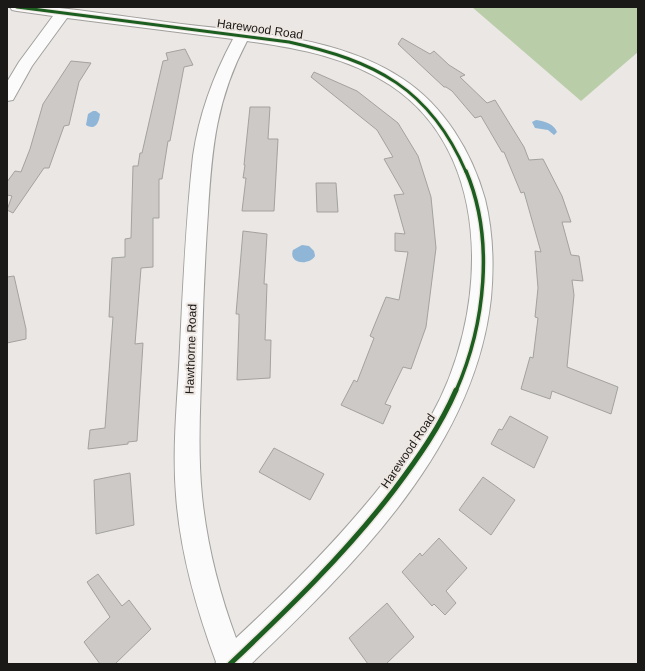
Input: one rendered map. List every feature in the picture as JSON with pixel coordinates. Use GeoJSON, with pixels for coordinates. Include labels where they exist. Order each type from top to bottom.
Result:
{"type":"FeatureCollection","features":[{"type":"Feature","properties":{"kind":"street","name":"Harewood Road"},"geometry":{"type":"LineString","coordinates":[[17,7],[289,42],[336,53],[356,60],[379,72],[416,97],[431,112],[445,130],[466,172],[476,201],[482,232],[484,266],[475,335],[460,379],[443,418],[420,457],[377,513],[309,588],[231,664]]}},
{"type":"Feature","properties":{"kind":"street"},"geometry":{"type":"LineString","coordinates":[[7,96],[25,65],[63,13]]}},
{"type":"Feature","properties":{"kind":"street","name":"Hawthorne Road"},"geometry":{"type":"LineString","coordinates":[[231,664],[221,638],[194,534],[189,495],[188,433],[195,245],[204,144],[208,122],[216,94],[226,66],[242,36]]}},
{"type":"Feature","properties":{"kind":"green space"},"geometry":{"type":"Polygon","coordinates":[[[472,7],[638,7],[638,52],[581,101],[472,7]]]}},
{"type":"Feature","properties":{"kind":"water"},"geometry":{"type":"Polygon","coordinates":[[[93,111],[100,114],[100,117],[95,126],[89,127],[86,125],[88,114],[93,111]]]}},
{"type":"Feature","properties":{"kind":"water"},"geometry":{"type":"Polygon","coordinates":[[[536,120],[549,123],[556,129],[557,132],[554,135],[548,130],[535,128],[532,122],[536,120]]]}},
{"type":"Feature","properties":{"kind":"water"},"geometry":{"type":"Polygon","coordinates":[[[302,245],[309,246],[314,251],[315,256],[312,259],[300,262],[293,258],[293,250],[302,245]]]}},
{"type":"Feature","properties":{"kind":"building"},"geometry":{"type":"Polygon","coordinates":[[[402,38],[430,54],[434,51],[449,65],[465,75],[460,77],[487,103],[495,100],[524,147],[529,160],[543,159],[562,196],[571,222],[562,222],[571,255],[579,256],[583,281],[572,280],[574,295],[567,367],[618,387],[611,414],[552,391],[550,399],[521,389],[530,357],[533,358],[538,318],[535,317],[538,288],[535,251],[541,252],[524,192],[521,193],[504,152],[502,152],[481,116],[475,118],[452,91],[444,87],[398,44],[402,38]]]}},
{"type":"Feature","properties":{"kind":"building"},"geometry":{"type":"Polygon","coordinates":[[[185,49],[193,65],[184,67],[170,141],[168,141],[162,179],[159,179],[159,218],[153,218],[153,267],[141,268],[135,344],[143,343],[137,441],[128,442],[128,444],[88,449],[90,430],[105,428],[113,317],[109,317],[112,258],[125,257],[125,239],[131,238],[133,166],[138,166],[140,153],[142,153],[163,61],[168,60],[166,53],[185,49]]]}},
{"type":"Feature","properties":{"kind":"building"},"geometry":{"type":"Polygon","coordinates":[[[71,61],[91,63],[79,82],[69,125],[64,126],[49,168],[44,168],[13,213],[7,210],[12,196],[7,195],[7,182],[15,171],[21,172],[30,149],[43,104],[71,61]]]}},
{"type":"Feature","properties":{"kind":"building"},"geometry":{"type":"Polygon","coordinates":[[[314,72],[357,91],[398,123],[418,156],[431,197],[436,248],[426,327],[411,369],[403,367],[385,404],[391,406],[383,424],[341,405],[354,380],[357,382],[374,338],[370,336],[386,297],[399,300],[408,252],[395,251],[395,233],[405,234],[394,195],[404,194],[384,159],[393,157],[377,130],[311,77],[314,72]]]}},
{"type":"Feature","properties":{"kind":"building"},"geometry":{"type":"Polygon","coordinates":[[[250,107],[270,107],[268,139],[278,139],[274,211],[242,211],[246,178],[243,178],[244,165],[250,107]]]}},
{"type":"Feature","properties":{"kind":"building"},"geometry":{"type":"Polygon","coordinates":[[[316,183],[336,183],[338,212],[317,212],[316,183]]]}},
{"type":"Feature","properties":{"kind":"building"},"geometry":{"type":"Polygon","coordinates":[[[243,231],[267,234],[264,284],[267,284],[265,340],[271,340],[270,378],[237,380],[239,314],[236,314],[243,231]]]}},
{"type":"Feature","properties":{"kind":"building"},"geometry":{"type":"Polygon","coordinates":[[[14,276],[26,329],[26,339],[7,343],[7,277],[14,276]]]}},
{"type":"Feature","properties":{"kind":"building"},"geometry":{"type":"Polygon","coordinates":[[[510,416],[548,437],[534,468],[491,444],[499,429],[502,430],[510,416]]]}},
{"type":"Feature","properties":{"kind":"building"},"geometry":{"type":"Polygon","coordinates":[[[274,448],[324,474],[310,500],[259,472],[274,448]]]}},
{"type":"Feature","properties":{"kind":"building"},"geometry":{"type":"Polygon","coordinates":[[[130,473],[134,525],[96,534],[94,480],[130,473]]]}},
{"type":"Feature","properties":{"kind":"building"},"geometry":{"type":"Polygon","coordinates":[[[483,477],[515,500],[491,535],[459,510],[483,477]]]}},
{"type":"Feature","properties":{"kind":"building"},"geometry":{"type":"Polygon","coordinates":[[[439,538],[467,568],[446,591],[456,603],[445,615],[434,604],[432,606],[402,572],[420,553],[422,556],[439,538]]]}},
{"type":"Feature","properties":{"kind":"building"},"geometry":{"type":"Polygon","coordinates":[[[98,574],[122,606],[129,600],[151,629],[115,664],[100,664],[84,642],[110,617],[87,582],[98,574]]]}},
{"type":"Feature","properties":{"kind":"building"},"geometry":{"type":"Polygon","coordinates":[[[387,603],[414,637],[386,664],[368,664],[349,638],[387,603]]]}},
{"type":"Feature","properties":{"kind":"cycle path"},"geometry":{"type":"LineString","coordinates":[[17,7],[289,42],[333,53],[355,61],[376,70],[396,82],[414,95],[431,111],[445,130],[462,162],[474,193],[482,241],[482,274],[479,307],[473,340],[463,372],[443,418],[417,459],[361,531],[319,577],[230,664]]}}]}
